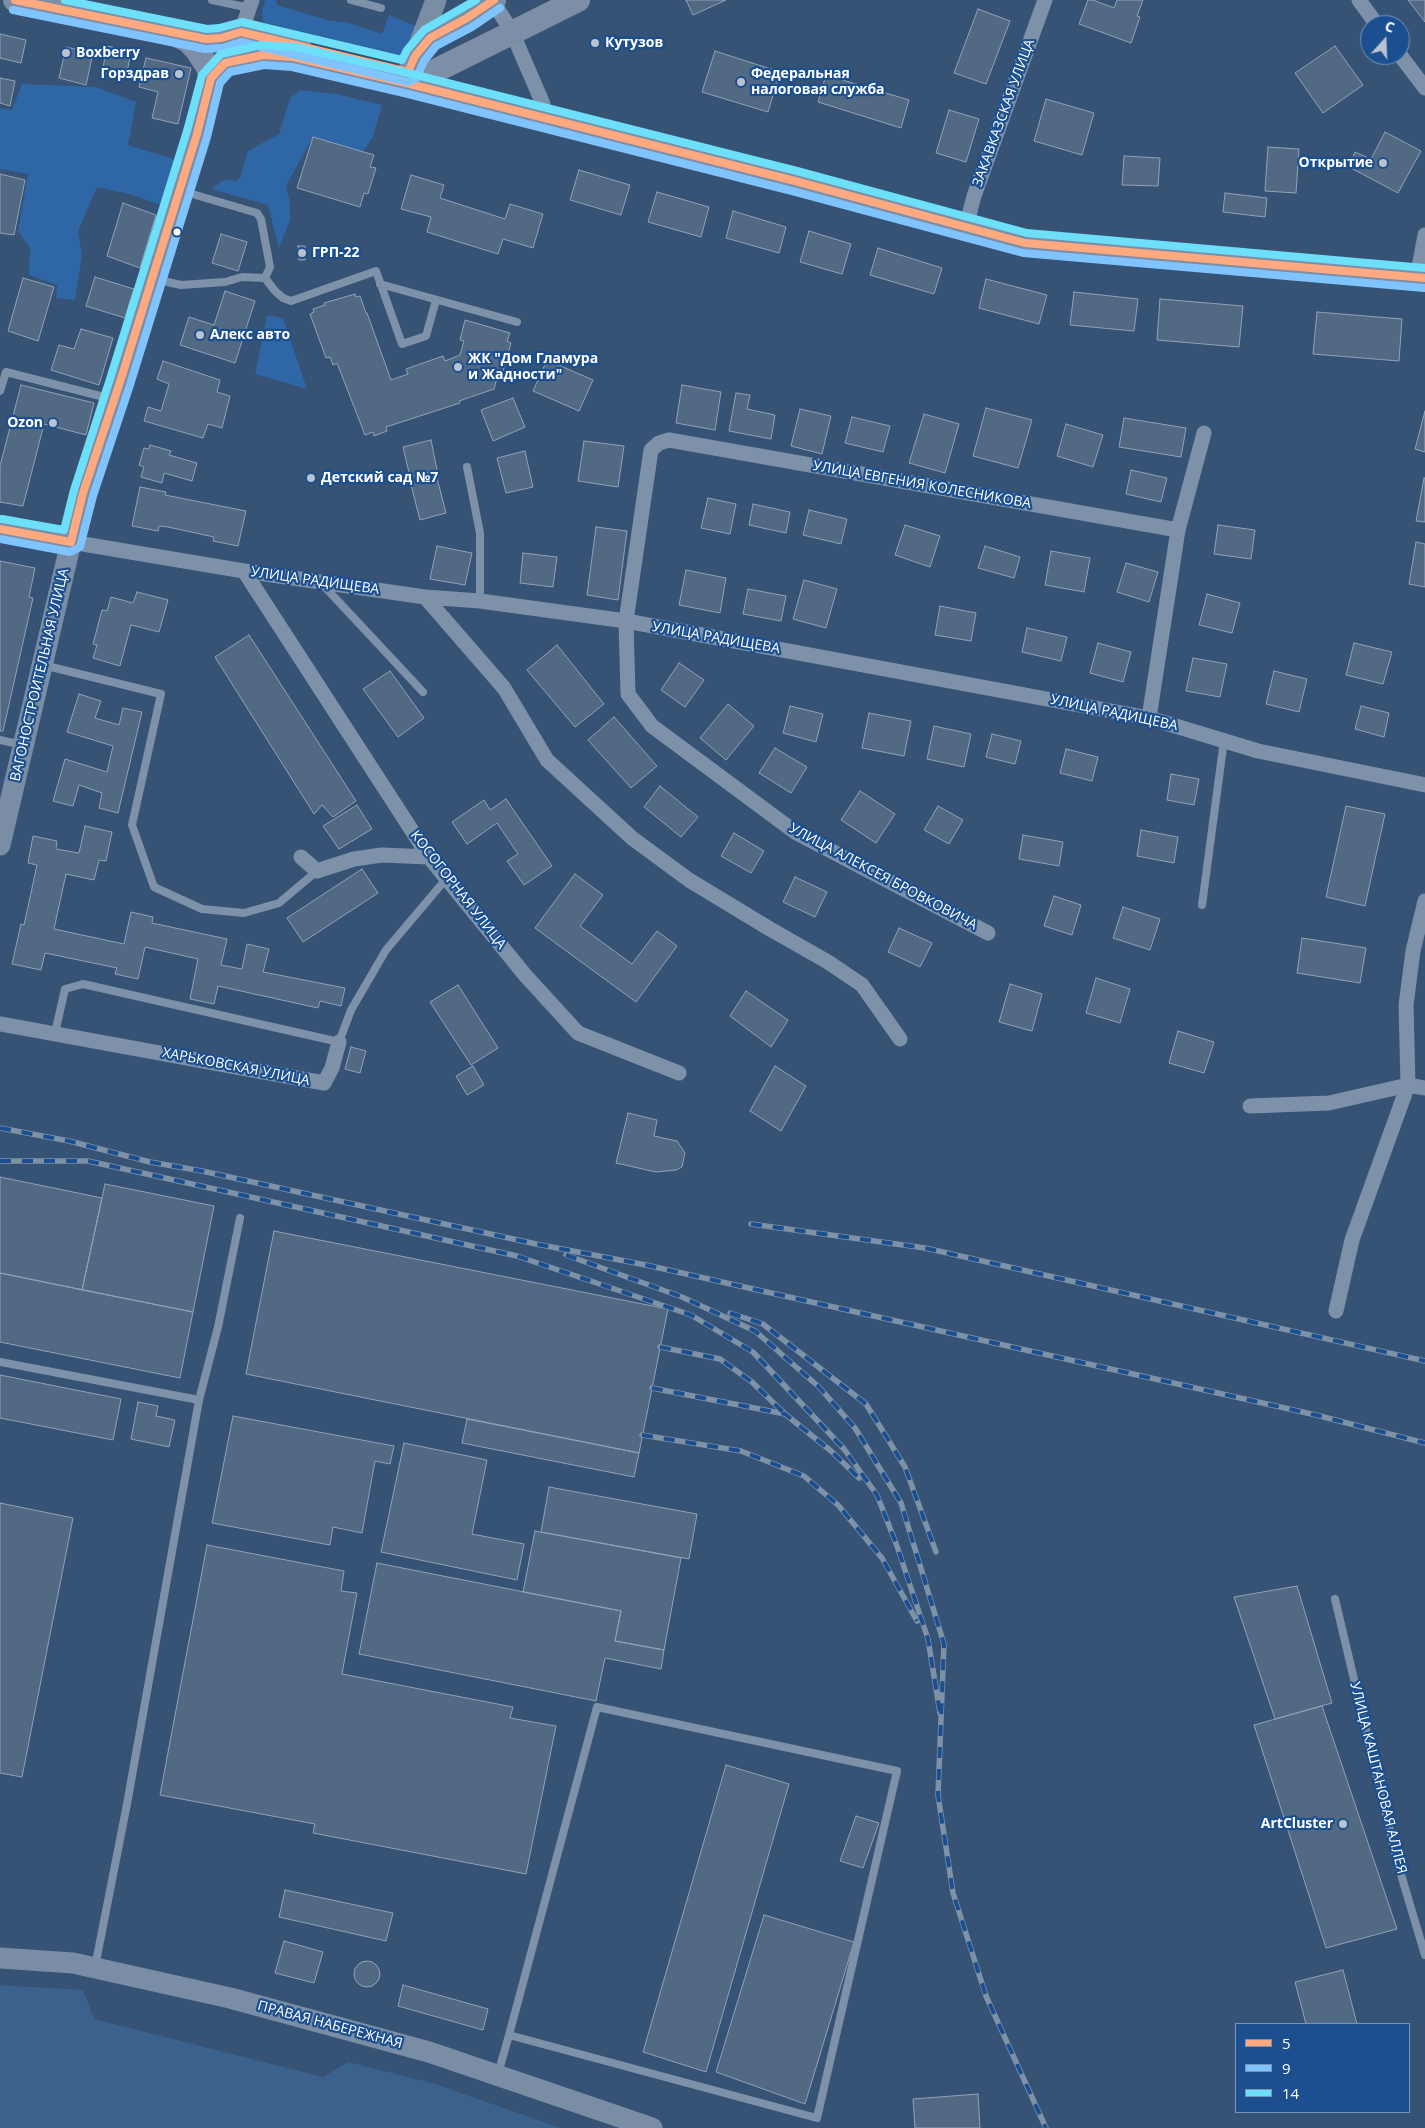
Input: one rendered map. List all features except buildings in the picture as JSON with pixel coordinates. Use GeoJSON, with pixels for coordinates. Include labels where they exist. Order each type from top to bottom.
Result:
{"type":"FeatureCollection","features":[{"type":"Feature","properties":{"kind":"main road"},"geometry":{"type":"LineString","coordinates":[[15,0],[53,3],[206,39],[222,38],[241,32],[414,71],[546,111],[1026,243],[1421,278]]}},
{"type":"Feature","properties":{"kind":"main road"},"geometry":{"type":"LineString","coordinates":[[414,71],[436,0]]}},
{"type":"Feature","properties":{"kind":"main road"},"geometry":{"type":"LineString","coordinates":[[414,71],[430,38],[467,18],[493,0]]}},
{"type":"Feature","properties":{"kind":"main road"},"geometry":{"type":"LineString","coordinates":[[171,32],[188,41],[196,49],[208,67],[211,78],[226,63],[262,55],[414,71],[512,32],[578,0]]}},
{"type":"Feature","properties":{"kind":"main road","name":"ВАГОНОСТРОИТЕЛЬНАЯ УЛИЦА"},"geometry":{"type":"LineString","coordinates":[[0,845],[83,493],[115,399],[180,190],[211,78]]}},
{"type":"Feature","properties":{"kind":"main road","name":"УЛИЦА РАДИЩЕВА"},"geometry":{"type":"LineString","coordinates":[[0,529],[72,542]]}},
{"type":"Feature","properties":{"kind":"main road","name":"ПРАВАЯ НАБЕРЕЖНАЯ"},"geometry":{"type":"LineString","coordinates":[[0,1958],[73,1964],[230,1998],[428,2052],[652,2128]]}},
{"type":"Feature","properties":{"kind":"street"},"geometry":{"type":"LineString","coordinates":[[493,0],[512,32],[546,111]]}},
{"type":"Feature","properties":{"kind":"street","name":"ЗАКАВКАЗСКАЯ УЛИЦА"},"geometry":{"type":"LineString","coordinates":[[966,227],[974,196],[1045,0]]}},
{"type":"Feature","properties":{"kind":"street"},"geometry":{"type":"LineString","coordinates":[[1359,0],[1370,15]]}},
{"type":"Feature","properties":{"kind":"street"},"geometry":{"type":"LineString","coordinates":[[241,32],[251,4]]}},
{"type":"Feature","properties":{"kind":"street"},"geometry":{"type":"LineString","coordinates":[[1408,65],[1425,88]]}},
{"type":"Feature","properties":{"kind":"street"},"geometry":{"type":"LineString","coordinates":[[1421,278],[1425,234]]}},
{"type":"Feature","properties":{"kind":"street"},"geometry":{"type":"LineString","coordinates":[[1149,718],[1178,530],[1204,433]]}},
{"type":"Feature","properties":{"kind":"street","name":"УЛИЦА ЕВГЕНИЯ КОЛЕСНИКОВА"},"geometry":{"type":"LineString","coordinates":[[626,622],[651,450],[659,443],[669,440],[1178,530]]}},
{"type":"Feature","properties":{"kind":"street","name":"УЛИЦА РАДИЩЕВА"},"geometry":{"type":"LineString","coordinates":[[72,542],[320,582],[425,597],[480,601],[626,622],[1149,718],[1258,751],[1425,785]]}},
{"type":"Feature","properties":{"kind":"street","name":"КОСОГОРНАЯ УЛИЦА"},"geometry":{"type":"LineString","coordinates":[[244,571],[429,857],[525,975],[578,1033],[679,1073]]}},
{"type":"Feature","properties":{"kind":"street"},"geometry":{"type":"LineString","coordinates":[[425,597],[504,688],[547,760],[632,838],[689,880],[862,984],[900,1039]]}},
{"type":"Feature","properties":{"kind":"street","name":"УЛИЦА АЛЕКСЕЯ БРОВКОВИЧА"},"geometry":{"type":"LineString","coordinates":[[626,622],[628,694],[652,726],[795,832],[988,933]]}},
{"type":"Feature","properties":{"kind":"street"},"geometry":{"type":"LineString","coordinates":[[301,857],[317,871],[354,859],[382,855],[429,857]]}},
{"type":"Feature","properties":{"kind":"street"},"geometry":{"type":"LineString","coordinates":[[1336,1311],[1352,1240],[1408,1085],[1406,1005],[1413,951],[1424,908]]}},
{"type":"Feature","properties":{"kind":"street","name":"ХАРЬКОВСКАЯ УЛИЦА"},"geometry":{"type":"LineString","coordinates":[[0,1024],[324,1083],[332,1068],[339,1042]]}},
{"type":"Feature","properties":{"kind":"street"},"geometry":{"type":"LineString","coordinates":[[1250,1106],[1328,1103],[1408,1085],[1425,1088]]}},
{"type":"Feature","properties":{"kind":"lane"},"geometry":{"type":"LineString","coordinates":[[212,0],[251,4]]}},
{"type":"Feature","properties":{"kind":"lane"},"geometry":{"type":"LineString","coordinates":[[351,0],[380,8]]}},
{"type":"Feature","properties":{"kind":"lane"},"geometry":{"type":"LineString","coordinates":[[180,190],[257,213],[261,219],[270,267],[265,278]]}},
{"type":"Feature","properties":{"kind":"lane"},"geometry":{"type":"LineString","coordinates":[[152,279],[181,285],[225,282],[242,276],[265,278],[275,291],[290,301],[376,271],[402,344],[426,336],[436,300]]}},
{"type":"Feature","properties":{"kind":"lane"},"geometry":{"type":"LineString","coordinates":[[380,284],[517,322]]}},
{"type":"Feature","properties":{"kind":"lane"},"geometry":{"type":"LineString","coordinates":[[0,392],[6,372],[115,399]]}},
{"type":"Feature","properties":{"kind":"lane"},"geometry":{"type":"LineString","coordinates":[[467,467],[480,533],[480,601]]}},
{"type":"Feature","properties":{"kind":"lane"},"geometry":{"type":"LineString","coordinates":[[320,582],[423,692]]}},
{"type":"Feature","properties":{"kind":"lane"},"geometry":{"type":"LineString","coordinates":[[43,664],[161,694],[132,825],[154,887],[202,909],[244,912],[279,903],[317,871]]}},
{"type":"Feature","properties":{"kind":"lane"},"geometry":{"type":"LineString","coordinates":[[0,740],[24,745]]}},
{"type":"Feature","properties":{"kind":"lane"},"geometry":{"type":"LineString","coordinates":[[1202,905],[1224,740]]}},
{"type":"Feature","properties":{"kind":"lane","name":"ХАРЬКОВСКАЯ УЛИЦА"},"geometry":{"type":"LineString","coordinates":[[339,1042],[351,1010],[386,950],[446,879]]}},
{"type":"Feature","properties":{"kind":"lane"},"geometry":{"type":"LineString","coordinates":[[55,1033],[65,988],[83,984],[339,1042]]}},
{"type":"Feature","properties":{"kind":"lane"},"geometry":{"type":"LineString","coordinates":[[95,1968],[129,1794],[198,1400],[218,1327],[240,1218]]}},
{"type":"Feature","properties":{"kind":"lane"},"geometry":{"type":"LineString","coordinates":[[0,1362],[198,1400]]}},
{"type":"Feature","properties":{"kind":"lane","name":"УЛИЦА КАШТАНОВАЯ АЛЛЕЯ"},"geometry":{"type":"LineString","coordinates":[[1335,1599],[1397,1862],[1425,1955]]}},
{"type":"Feature","properties":{"kind":"lane"},"geometry":{"type":"LineString","coordinates":[[498,2076],[509,2035],[597,1707],[896,1771],[816,2118],[509,2035]]}},
{"type":"Feature","properties":{"kind":"shaded area"},"geometry":{"type":"Polygon","coordinates":[[[265,0],[276,0],[277,5],[327,20],[349,23],[382,34],[389,15],[416,26],[407,56],[397,56],[263,22],[262,12],[265,0]]]}},
{"type":"Feature","properties":{"kind":"shaded area"},"geometry":{"type":"Polygon","coordinates":[[[22,84],[96,87],[136,102],[128,145],[180,161],[167,208],[133,195],[97,187],[78,231],[82,254],[75,300],[56,298],[57,285],[29,275],[30,248],[18,231],[28,174],[0,169],[0,108],[12,110],[22,84]]]}},
{"type":"Feature","properties":{"kind":"shaded area"},"geometry":{"type":"Polygon","coordinates":[[[301,90],[336,94],[382,105],[373,137],[361,152],[313,137],[286,186],[290,203],[290,220],[279,248],[268,205],[211,189],[224,180],[237,181],[248,151],[279,134],[290,98],[301,90]]]}},
{"type":"Feature","properties":{"kind":"shaded area"},"geometry":{"type":"Polygon","coordinates":[[[267,315],[283,318],[307,389],[255,374],[267,315]]]}},
{"type":"Feature","properties":{"kind":"shaded area"},"geometry":{"type":"Polygon","coordinates":[[[0,1985],[83,1990],[94,2019],[323,2077],[348,2062],[432,2083],[561,2128],[0,2128],[0,1985]]]}},
{"type":"Feature","properties":{"kind":"railway"},"geometry":{"type":"LineString","coordinates":[[0,1128],[69,1141],[150,1162],[202,1171],[536,1244],[646,1265],[1316,1415],[1425,1443]]}},
{"type":"Feature","properties":{"kind":"railway"},"geometry":{"type":"LineString","coordinates":[[0,1161],[88,1161],[517,1256],[691,1315],[753,1352],[844,1449],[877,1495],[897,1546],[928,1639],[940,1713]]}},
{"type":"Feature","properties":{"kind":"railway"},"geometry":{"type":"LineString","coordinates":[[751,1224],[925,1248],[1425,1361]]}},
{"type":"Feature","properties":{"kind":"railway"},"geometry":{"type":"LineString","coordinates":[[566,1255],[682,1297],[755,1331],[819,1387],[855,1428],[901,1503],[944,1644],[938,1795],[953,1893],[986,1996],[1046,2128]]}},
{"type":"Feature","properties":{"kind":"railway"},"geometry":{"type":"LineString","coordinates":[[730,1313],[763,1324],[866,1404],[905,1467],[936,1552]]}},
{"type":"Feature","properties":{"kind":"railway"},"geometry":{"type":"LineString","coordinates":[[660,1347],[720,1359],[752,1382],[785,1414]]}},
{"type":"Feature","properties":{"kind":"railway"},"geometry":{"type":"LineString","coordinates":[[652,1388],[785,1414],[831,1451],[859,1478]]}},
{"type":"Feature","properties":{"kind":"railway"},"geometry":{"type":"LineString","coordinates":[[642,1435],[741,1451],[804,1476],[838,1505],[882,1558],[917,1621]]}},
{"type":"Feature","properties":{"kind":"transit line","name":"5"},"geometry":{"type":"LineString","coordinates":[[15,0],[206,39],[221,38],[241,32],[408,72],[415,56],[430,38],[467,18],[494,0]]}},
{"type":"Feature","properties":{"kind":"transit line","name":"14"},"geometry":{"type":"LineString","coordinates":[[65,0],[207,29],[242,22],[402,60],[407,50],[424,30],[476,0]]}},
{"type":"Feature","properties":{"kind":"transit line","name":"9"},"geometry":{"type":"LineString","coordinates":[[13,10],[205,49],[223,48],[241,42],[408,82],[416,79],[424,61],[436,46],[472,27],[500,8]]}},
{"type":"Feature","properties":{"kind":"transit line","name":"14"},"geometry":{"type":"LineString","coordinates":[[2,519],[64,530],[74,490],[187,131],[202,75],[221,54],[261,45],[295,47],[408,73],[797,171],[1027,233],[1425,268]]}},
{"type":"Feature","properties":{"kind":"transit line","name":"5"},"geometry":{"type":"LineString","coordinates":[[0,529],[71,542],[83,493],[120,382],[197,134],[211,78],[225,63],[263,55],[293,57],[406,83],[795,181],[1025,243],[1425,278]]}},
{"type":"Feature","properties":{"kind":"transit line","name":"9"},"geometry":{"type":"LineString","coordinates":[[0,539],[70,552],[80,547],[93,496],[130,385],[207,137],[220,83],[230,72],[264,65],[292,67],[404,93],[792,191],[1023,253],[1424,288]]}},
{"type":"Feature","properties":{"kind":"place","name":"Кутузов"},"geometry":{"type":"Point","coordinates":[595,43]}},
{"type":"Feature","properties":{"kind":"place","name":"Boxberry"},"geometry":{"type":"Point","coordinates":[66,53]}},
{"type":"Feature","properties":{"kind":"place","name":"Горздрав"},"geometry":{"type":"Point","coordinates":[179,74]}},
{"type":"Feature","properties":{"kind":"place","name":"Федеральная налоговая служба"},"geometry":{"type":"Point","coordinates":[741,82]}},
{"type":"Feature","properties":{"kind":"place","name":"Открытие"},"geometry":{"type":"Point","coordinates":[1383,163]}},
{"type":"Feature","properties":{"kind":"place","name":"ГРП-22"},"geometry":{"type":"Point","coordinates":[302,253]}},
{"type":"Feature","properties":{"kind":"place","name":"Алекс авто"},"geometry":{"type":"Point","coordinates":[200,335]}},
{"type":"Feature","properties":{"kind":"place","name":"ЖК \"Дом Гламура и Жадности\""},"geometry":{"type":"Point","coordinates":[458,367]}},
{"type":"Feature","properties":{"kind":"place","name":"Ozon"},"geometry":{"type":"Point","coordinates":[53,423]}},
{"type":"Feature","properties":{"kind":"place","name":"Детский сад №7"},"geometry":{"type":"Point","coordinates":[311,478]}},
{"type":"Feature","properties":{"kind":"place","name":"ArtCluster"},"geometry":{"type":"Point","coordinates":[1343,1824]}}]}
